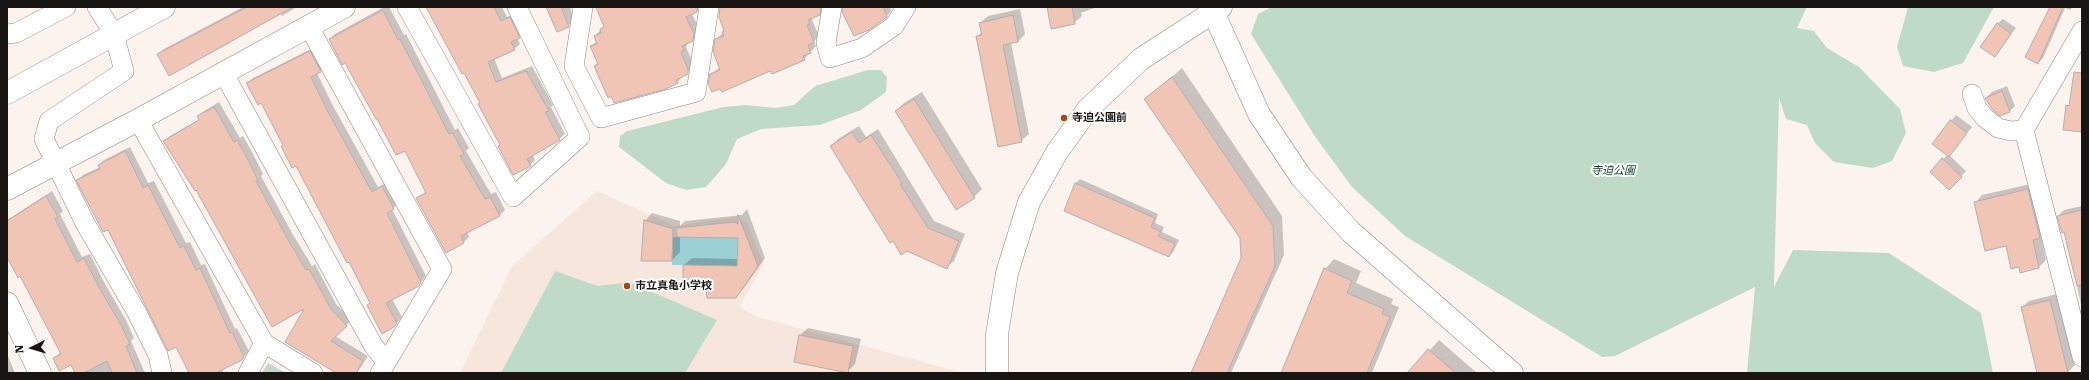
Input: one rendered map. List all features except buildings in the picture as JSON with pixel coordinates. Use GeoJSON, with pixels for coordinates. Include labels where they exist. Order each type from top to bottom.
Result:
{"type":"FeatureCollection","features":[{"type":"Feature","properties":{"kind":"street"},"geometry":{"type":"LineString","coordinates":[[7,34],[16,33],[66,7]]}},
{"type":"Feature","properties":{"kind":"street"},"geometry":{"type":"LineString","coordinates":[[97,7],[114,34],[124,72],[49,121],[44,139],[85,223],[139,317],[158,355],[162,373]]}},
{"type":"Feature","properties":{"kind":"street"},"geometry":{"type":"LineString","coordinates":[[7,92],[164,7]]}},
{"type":"Feature","properties":{"kind":"street"},"geometry":{"type":"LineString","coordinates":[[7,189],[138,120],[223,72],[344,7]]}},
{"type":"Feature","properties":{"kind":"street"},"geometry":{"type":"LineString","coordinates":[[407,7],[513,197],[580,137],[517,7]]}},
{"type":"Feature","properties":{"kind":"street"},"geometry":{"type":"LineString","coordinates":[[583,7],[574,66],[601,118],[696,92],[709,7]]}},
{"type":"Feature","properties":{"kind":"street"},"geometry":{"type":"LineString","coordinates":[[832,7],[826,43],[830,58],[862,48],[894,26],[906,7]]}},
{"type":"Feature","properties":{"kind":"street"},"geometry":{"type":"LineString","coordinates":[[997,373],[997,334],[1007,273],[1029,202],[1057,152],[1088,109],[1141,59],[1215,8],[1259,114],[1301,177],[1351,232],[1512,373]]}},
{"type":"Feature","properties":{"kind":"street"},"geometry":{"type":"LineString","coordinates":[[309,27],[442,269],[383,367]]}},
{"type":"Feature","properties":{"kind":"street"},"geometry":{"type":"LineString","coordinates":[[2082,31],[2024,130],[2082,357]]}},
{"type":"Feature","properties":{"kind":"street"},"geometry":{"type":"LineString","coordinates":[[223,72],[373,345],[383,367]]}},
{"type":"Feature","properties":{"kind":"street"},"geometry":{"type":"LineString","coordinates":[[1972,94],[1985,118],[1998,128],[2011,131],[2024,130]]}},
{"type":"Feature","properties":{"kind":"street"},"geometry":{"type":"LineString","coordinates":[[138,120],[264,343],[313,373]]}},
{"type":"Feature","properties":{"kind":"street"},"geometry":{"type":"LineString","coordinates":[[7,303],[40,373]]}},
{"type":"Feature","properties":{"kind":"street"},"geometry":{"type":"LineString","coordinates":[[248,373],[264,343]]}},
{"type":"Feature","properties":{"kind":"shaded area","name":"市立真亀小学校"},"geometry":{"type":"Polygon","coordinates":[[[597,191],[675,226],[734,217],[747,222],[764,264],[739,307],[758,317],[963,373],[460,373],[512,266],[597,191]]]}},
{"type":"Feature","properties":{"kind":"green space","name":"寺迫公園"},"geometry":{"type":"Polygon","coordinates":[[[1272,7],[1807,7],[1797,28],[1814,31],[1827,48],[1859,67],[1900,109],[1906,133],[1892,161],[1873,168],[1834,162],[1815,143],[1807,125],[1786,119],[1779,98],[1774,287],[1793,250],[1889,253],[1981,313],[1993,373],[1740,373],[1747,372],[1755,287],[1615,356],[1602,357],[1405,236],[1352,187],[1314,135],[1251,34],[1258,14],[1272,7]]]}},
{"type":"Feature","properties":{"kind":"green space"},"geometry":{"type":"Polygon","coordinates":[[[1908,7],[1994,7],[1963,63],[1934,72],[1903,66],[1897,47],[1908,7]]]}},
{"type":"Feature","properties":{"kind":"green space"},"geometry":{"type":"Polygon","coordinates":[[[868,70],[881,70],[887,77],[886,92],[861,110],[820,125],[761,129],[737,139],[726,164],[706,187],[686,190],[666,183],[619,147],[620,136],[627,131],[723,107],[746,105],[776,108],[794,105],[815,86],[868,70]]]}},
{"type":"Feature","properties":{"kind":"green space"},"geometry":{"type":"Polygon","coordinates":[[[555,271],[598,286],[629,282],[717,320],[685,373],[501,373],[555,271]]]}},
{"type":"Feature","properties":{"kind":"green space"},"geometry":{"type":"Polygon","coordinates":[[[268,363],[286,373],[262,373],[268,363]]]}},
{"type":"Feature","properties":{"kind":"water"},"geometry":{"type":"Polygon","coordinates":[[[672,237],[738,238],[737,266],[672,265],[672,237]]]}},
{"type":"Feature","properties":{"kind":"place","name":"寺迫公園前"},"geometry":{"type":"Point","coordinates":[1064,118]}},
{"type":"Feature","properties":{"kind":"place","name":"市立真亀小学校"},"geometry":{"type":"Point","coordinates":[627,286]}}]}
